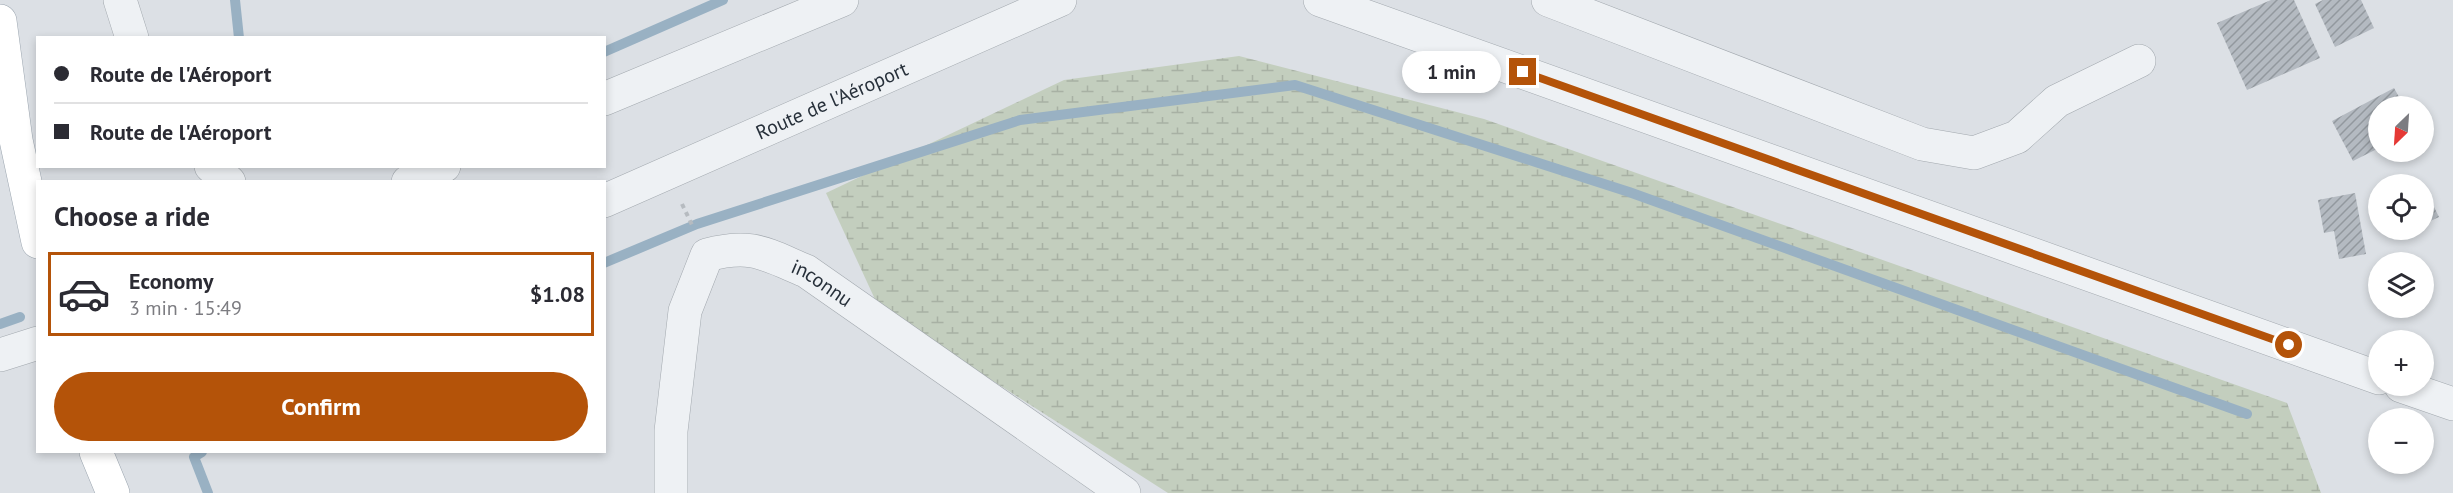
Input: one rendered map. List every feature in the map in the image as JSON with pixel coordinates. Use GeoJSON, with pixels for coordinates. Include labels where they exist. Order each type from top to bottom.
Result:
{"type":"FeatureCollection","features":[{"type":"Feature","properties":{"kind":"main road"},"geometry":{"type":"LineString","coordinates":[[0,21],[8,142],[36,235]]}},
{"type":"Feature","properties":{"kind":"main road"},"geometry":{"type":"LineString","coordinates":[[96,453],[113,493]]}},
{"type":"Feature","properties":{"kind":"street"},"geometry":{"type":"LineString","coordinates":[[120,0],[131,36]]}},
{"type":"Feature","properties":{"kind":"street"},"geometry":{"type":"LineString","coordinates":[[606,98],[842,0]]}},
{"type":"Feature","properties":{"kind":"street","name":"Route de l'Aéroport"},"geometry":{"type":"LineString","coordinates":[[606,200],[1060,0]]}},
{"type":"Feature","properties":{"kind":"street"},"geometry":{"type":"LineString","coordinates":[[1320,0],[2368,374]]}},
{"type":"Feature","properties":{"kind":"street"},"geometry":{"type":"LineString","coordinates":[[1548,0],[1922,144],[1974,153],[2017,137],[2057,101],[2139,61]]}},
{"type":"Feature","properties":{"kind":"street"},"geometry":{"type":"LineString","coordinates":[[213,168],[227,180]]}},
{"type":"Feature","properties":{"kind":"street"},"geometry":{"type":"LineString","coordinates":[[412,180],[440,168]]}},
{"type":"Feature","properties":{"kind":"street","name":"inconnu"},"geometry":{"type":"LineString","coordinates":[[671,493],[671,431],[685,311],[707,255],[729,249],[756,250],[806,271],[1124,493]]}},
{"type":"Feature","properties":{"kind":"street"},"geometry":{"type":"LineString","coordinates":[[0,355],[36,344]]}},
{"type":"Feature","properties":{"kind":"street"},"geometry":{"type":"LineString","coordinates":[[2430,396],[2453,404]]}},
{"type":"Feature","properties":{"kind":"green space"},"geometry":{"type":"Polygon","coordinates":[[[1239,56],[1484,119],[2287,403],[2321,493],[1168,493],[879,308],[826,193],[1064,80],[1239,56]]]}},
{"type":"Feature","properties":{"kind":"building"},"geometry":{"type":"Polygon","coordinates":[[[2271,0],[2294,0],[2320,58],[2247,90],[2217,23],[2271,0]]]}},
{"type":"Feature","properties":{"kind":"building"},"geometry":{"type":"Polygon","coordinates":[[[2323,0],[2361,0],[2374,28],[2335,47],[2315,4],[2323,0]]]}},
{"type":"Feature","properties":{"kind":"building"},"geometry":{"type":"Polygon","coordinates":[[[2394,88],[2398,96],[2379,96],[2394,88]]]}},
{"type":"Feature","properties":{"kind":"building"},"geometry":{"type":"Polygon","coordinates":[[[2368,102],[2368,154],[2353,161],[2332,121],[2368,102]]]}},
{"type":"Feature","properties":{"kind":"building"},"geometry":{"type":"Polygon","coordinates":[[[2355,193],[2366,254],[2339,259],[2334,231],[2324,233],[2318,200],[2355,193]]]}},
{"type":"Feature","properties":{"kind":"building"},"geometry":{"type":"Polygon","coordinates":[[[2434,207],[2439,217],[2434,219],[2434,207]]]}},
{"type":"Feature","properties":{"kind":"waterway"},"geometry":{"type":"LineString","coordinates":[[235,0],[239,36]]}},
{"type":"Feature","properties":{"kind":"waterway"},"geometry":{"type":"LineString","coordinates":[[606,51],[723,0]]}},
{"type":"Feature","properties":{"kind":"waterway"},"geometry":{"type":"LineString","coordinates":[[606,262],[697,224],[1020,120],[1295,85],[1629,192],[2247,414]]}},
{"type":"Feature","properties":{"kind":"waterway"},"geometry":{"type":"LineString","coordinates":[[0,324],[20,317]]}},
{"type":"Feature","properties":{"kind":"waterway"},"geometry":{"type":"LineString","coordinates":[[200,453],[194,457],[208,493]]}},
{"type":"Feature","properties":{"kind":"route"},"geometry":{"type":"LineString","coordinates":[[1523,72],[2289,345]]}}]}
